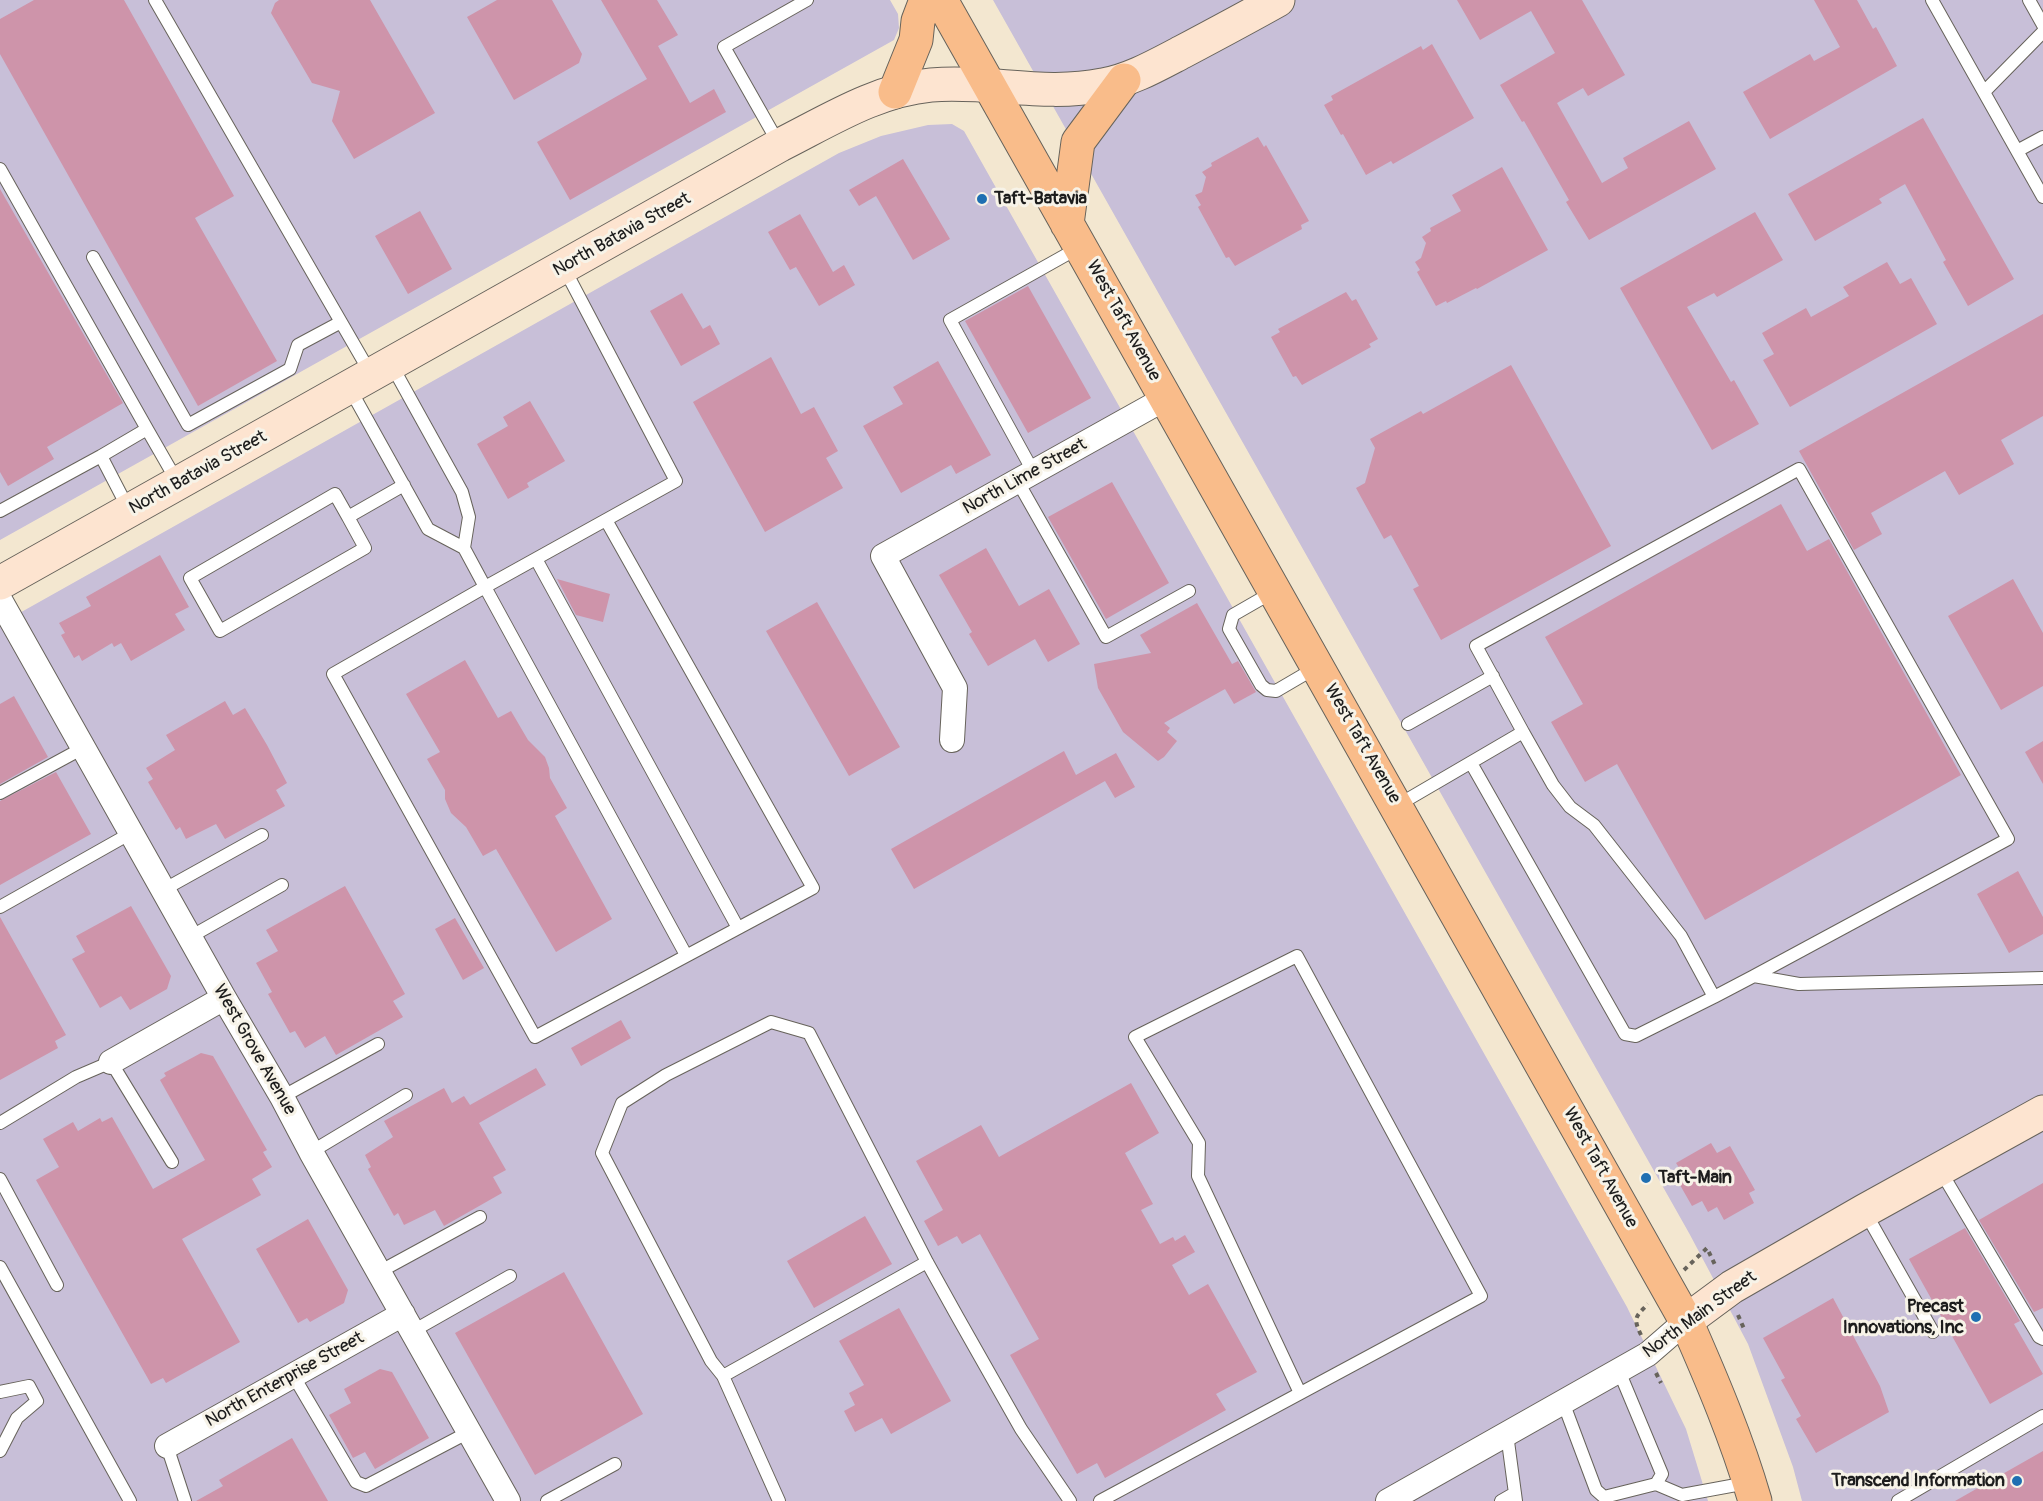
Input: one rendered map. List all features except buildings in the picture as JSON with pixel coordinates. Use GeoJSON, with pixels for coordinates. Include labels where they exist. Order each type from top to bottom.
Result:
{"type":"FeatureCollection","features":[{"type":"Feature","properties":{"kind":"main road"},"geometry":{"type":"LineString","coordinates":[[895,92],[916,40],[918,21],[926,0]]}},
{"type":"Feature","properties":{"kind":"main road","name":"West Taft Avenue"},"geometry":{"type":"LineString","coordinates":[[941,0],[1686,1321],[1716,1390],[1752,1492]]}},
{"type":"Feature","properties":{"kind":"main road","name":"North Batavia Street"},"geometry":{"type":"LineString","coordinates":[[0,583],[780,145],[862,103],[895,92],[930,85],[1070,90],[1124,80],[1278,0]]}},
{"type":"Feature","properties":{"kind":"main road"},"geometry":{"type":"LineString","coordinates":[[1074,235],[1078,142],[1124,80]]}},
{"type":"Feature","properties":{"kind":"main road","name":"North Main Street"},"geometry":{"type":"LineString","coordinates":[[1686,1321],[1732,1287],[1864,1211],[1940,1169],[2040,1120]]}},
{"type":"Feature","properties":{"kind":"street","name":"North Lime Street"},"geometry":{"type":"LineString","coordinates":[[952,740],[955,688],[883,556],[1166,398]]}},
{"type":"Feature","properties":{"kind":"street","name":"West Grove Avenue"},"geometry":{"type":"LineString","coordinates":[[0,600],[508,1501]]}},
{"type":"Feature","properties":{"kind":"street"},"geometry":{"type":"LineString","coordinates":[[111,1062],[224,998]]}},
{"type":"Feature","properties":{"kind":"street","name":"North Main Street"},"geometry":{"type":"LineString","coordinates":[[1388,1501],[1651,1352],[1686,1321]]}},
{"type":"Feature","properties":{"kind":"street","name":"North Enterprise Street"},"geometry":{"type":"LineString","coordinates":[[167,1446],[293,1376],[408,1323]]}},
{"type":"Feature","properties":{"kind":"lane"},"geometry":{"type":"LineString","coordinates":[[155,0],[370,376],[462,492],[469,517],[464,548]]}},
{"type":"Feature","properties":{"kind":"lane"},"geometry":{"type":"LineString","coordinates":[[780,145],[724,47],[807,0]]}},
{"type":"Feature","properties":{"kind":"lane"},"geometry":{"type":"LineString","coordinates":[[1932,0],[2043,197]]}},
{"type":"Feature","properties":{"kind":"lane"},"geometry":{"type":"LineString","coordinates":[[2029,0],[2043,25]]}},
{"type":"Feature","properties":{"kind":"lane"},"geometry":{"type":"LineString","coordinates":[[1984,92],[2043,32]]}},
{"type":"Feature","properties":{"kind":"lane"},"geometry":{"type":"LineString","coordinates":[[2017,151],[2043,137]]}},
{"type":"Feature","properties":{"kind":"lane"},"geometry":{"type":"LineString","coordinates":[[0,168],[179,483]]}},
{"type":"Feature","properties":{"kind":"lane"},"geometry":{"type":"LineString","coordinates":[[1074,235],[950,320],[1106,637],[1189,591]]}},
{"type":"Feature","properties":{"kind":"lane"},"geometry":{"type":"LineString","coordinates":[[93,257],[188,425],[290,369],[298,345],[341,322]]}},
{"type":"Feature","properties":{"kind":"lane"},"geometry":{"type":"LineString","coordinates":[[564,267],[676,481],[485,587],[333,674],[535,1037],[813,888],[606,520]]}},
{"type":"Feature","properties":{"kind":"lane"},"geometry":{"type":"LineString","coordinates":[[370,376],[404,485],[428,528],[464,548],[686,955]]}},
{"type":"Feature","properties":{"kind":"lane"},"geometry":{"type":"LineString","coordinates":[[0,512],[147,429]]}},
{"type":"Feature","properties":{"kind":"lane"},"geometry":{"type":"LineString","coordinates":[[100,456],[130,511]]}},
{"type":"Feature","properties":{"kind":"lane"},"geometry":{"type":"LineString","coordinates":[[1471,763],[1625,1034],[1636,1036],[1714,997],[1754,976],[2008,839],[1799,469],[1476,646],[1553,785],[1570,807],[1594,825],[1681,936],[1714,997]]}},
{"type":"Feature","properties":{"kind":"lane"},"geometry":{"type":"LineString","coordinates":[[348,517],[404,485]]}},
{"type":"Feature","properties":{"kind":"lane"},"geometry":{"type":"LineString","coordinates":[[335,494],[348,517],[364,548],[220,631],[190,578],[335,494]]}},
{"type":"Feature","properties":{"kind":"lane"},"geometry":{"type":"LineString","coordinates":[[536,559],[738,928]]}},
{"type":"Feature","properties":{"kind":"lane"},"geometry":{"type":"LineString","coordinates":[[1275,591],[1233,615],[1229,629],[1261,685],[1267,690],[1276,691],[1318,667]]}},
{"type":"Feature","properties":{"kind":"lane"},"geometry":{"type":"LineString","coordinates":[[1408,724],[1493,676]]}},
{"type":"Feature","properties":{"kind":"lane"},"geometry":{"type":"LineString","coordinates":[[1397,806],[1523,732]]}},
{"type":"Feature","properties":{"kind":"lane"},"geometry":{"type":"LineString","coordinates":[[0,793],[83,748]]}},
{"type":"Feature","properties":{"kind":"lane"},"geometry":{"type":"LineString","coordinates":[[0,907],[131,833]]}},
{"type":"Feature","properties":{"kind":"lane"},"geometry":{"type":"LineString","coordinates":[[163,890],[262,835]]}},
{"type":"Feature","properties":{"kind":"lane"},"geometry":{"type":"LineString","coordinates":[[190,937],[282,885]]}},
{"type":"Feature","properties":{"kind":"lane"},"geometry":{"type":"LineString","coordinates":[[1101,1501],[1481,1296],[1297,956],[1136,1036],[1199,1143],[1198,1176],[1300,1393]]}},
{"type":"Feature","properties":{"kind":"lane"},"geometry":{"type":"LineString","coordinates":[[1754,976],[1799,984],[2043,978]]}},
{"type":"Feature","properties":{"kind":"lane"},"geometry":{"type":"LineString","coordinates":[[779,1501],[723,1376],[711,1360],[602,1153],[622,1103],[666,1075],[771,1022],[809,1033],[927,1262],[1021,1429],[1070,1501]]}},
{"type":"Feature","properties":{"kind":"lane"},"geometry":{"type":"LineString","coordinates":[[282,1097],[378,1044]]}},
{"type":"Feature","properties":{"kind":"lane"},"geometry":{"type":"LineString","coordinates":[[0,1124],[76,1077],[111,1062],[172,1162]]}},
{"type":"Feature","properties":{"kind":"lane"},"geometry":{"type":"LineString","coordinates":[[311,1152],[406,1095]]}},
{"type":"Feature","properties":{"kind":"lane"},"geometry":{"type":"LineString","coordinates":[[1940,1169],[2039,1337],[2043,1339]]}},
{"type":"Feature","properties":{"kind":"lane"},"geometry":{"type":"LineString","coordinates":[[0,1179],[57,1285]]}},
{"type":"Feature","properties":{"kind":"lane"},"geometry":{"type":"LineString","coordinates":[[1864,1211],[1933,1332]]}},
{"type":"Feature","properties":{"kind":"lane"},"geometry":{"type":"LineString","coordinates":[[379,1272],[480,1217]]}},
{"type":"Feature","properties":{"kind":"lane"},"geometry":{"type":"LineString","coordinates":[[723,1376],[927,1262]]}},
{"type":"Feature","properties":{"kind":"lane"},"geometry":{"type":"LineString","coordinates":[[0,1267],[130,1501]]}},
{"type":"Feature","properties":{"kind":"lane"},"geometry":{"type":"LineString","coordinates":[[408,1323],[510,1276]]}},
{"type":"Feature","properties":{"kind":"lane"},"geometry":{"type":"LineString","coordinates":[[1619,1371],[1662,1474],[1656,1484]]}},
{"type":"Feature","properties":{"kind":"lane"},"geometry":{"type":"LineString","coordinates":[[293,1376],[356,1482],[366,1486],[469,1432]]}},
{"type":"Feature","properties":{"kind":"lane"},"geometry":{"type":"LineString","coordinates":[[0,1392],[29,1386],[37,1401],[17,1418],[0,1450]]}},
{"type":"Feature","properties":{"kind":"lane"},"geometry":{"type":"LineString","coordinates":[[1563,1402],[1596,1490],[1604,1497],[1656,1484],[1682,1496],[1752,1492]]}},
{"type":"Feature","properties":{"kind":"lane"},"geometry":{"type":"LineString","coordinates":[[1898,1501],[2043,1416]]}},
{"type":"Feature","properties":{"kind":"lane"},"geometry":{"type":"LineString","coordinates":[[1501,1501],[1516,1497],[1508,1434]]}},
{"type":"Feature","properties":{"kind":"lane"},"geometry":{"type":"LineString","coordinates":[[167,1446],[185,1501]]}},
{"type":"Feature","properties":{"kind":"lane"},"geometry":{"type":"LineString","coordinates":[[547,1501],[615,1464]]}},
{"type":"Feature","properties":{"kind":"shaded area"},"geometry":{"type":"Polygon","coordinates":[[[0,0],[890,0],[898,14],[899,28],[894,40],[0,540],[0,0]]]}},
{"type":"Feature","properties":{"kind":"shaded area"},"geometry":{"type":"Polygon","coordinates":[[[993,0],[2043,0],[2043,1501],[1802,1501],[1793,1467],[1748,1344],[1689,1233],[993,0]]]}},
{"type":"Feature","properties":{"kind":"shaded area"},"geometry":{"type":"Polygon","coordinates":[[[952,124],[964,131],[1627,1307],[1686,1429],[1708,1501],[0,1501],[0,624],[839,153],[881,136],[928,125],[952,124]]]}},
{"type":"Feature","properties":{"kind":"place","name":"Taft-Batavia"},"geometry":{"type":"Point","coordinates":[982,199]}},
{"type":"Feature","properties":{"kind":"place","name":"Taft-Main"},"geometry":{"type":"Point","coordinates":[1646,1178]}},
{"type":"Feature","properties":{"kind":"place","name":"Precast Innovations, Inc"},"geometry":{"type":"Point","coordinates":[1976,1317]}},
{"type":"Feature","properties":{"kind":"place","name":"Transcend Information"},"geometry":{"type":"Point","coordinates":[2017,1481]}}]}
